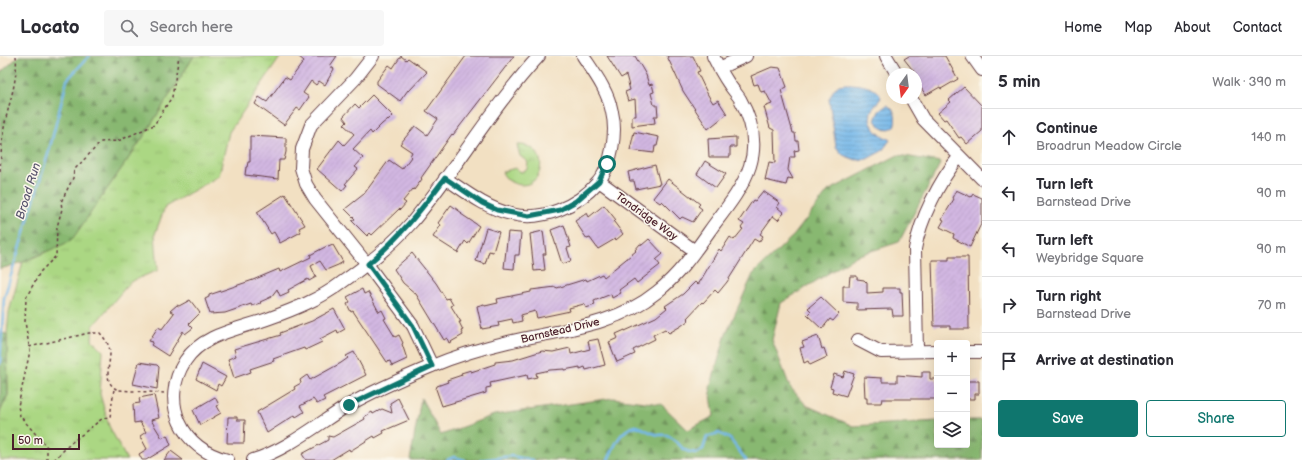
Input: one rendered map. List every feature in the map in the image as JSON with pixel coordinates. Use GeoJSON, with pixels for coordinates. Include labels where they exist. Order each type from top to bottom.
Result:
{"type":"FeatureCollection","features":[{"type":"Feature","properties":{"kind":"street"},"geometry":{"type":"LineString","coordinates":[[373,56],[355,79],[311,125],[304,140],[301,158],[306,184],[315,199],[368,264],[413,326],[432,366]]}},
{"type":"Feature","properties":{"kind":"street"},"geometry":{"type":"LineString","coordinates":[[228,460],[207,453],[186,436],[180,425],[176,413],[174,394],[176,382],[186,360],[207,340],[268,319],[318,298],[368,264],[390,246],[412,221],[445,178],[500,102],[539,56]]}},
{"type":"Feature","properties":{"kind":"street"},"geometry":{"type":"LineString","coordinates":[[445,178],[482,203],[497,210],[529,216],[560,210],[576,201],[599,181],[612,149],[614,125],[613,113],[602,83],[583,56]]}},
{"type":"Feature","properties":{"kind":"street","name":"Barnstead Drive"},"geometry":{"type":"LineString","coordinates":[[253,460],[262,458],[280,448],[349,405],[432,366],[507,342],[593,324],[629,310],[657,293],[680,270],[695,251],[742,188],[749,171],[752,158],[752,134],[749,119],[739,97],[719,68],[713,56]]}},
{"type":"Feature","properties":{"kind":"street"},"geometry":{"type":"LineString","coordinates":[[719,68],[746,56]]}},
{"type":"Feature","properties":{"kind":"street"},"geometry":{"type":"LineString","coordinates":[[886,56],[893,68]]}},
{"type":"Feature","properties":{"kind":"street"},"geometry":{"type":"LineString","coordinates":[[972,56],[982,70]]}},
{"type":"Feature","properties":{"kind":"street"},"geometry":{"type":"LineString","coordinates":[[914,104],[923,119],[982,180]]}},
{"type":"Feature","properties":{"kind":"street"},"geometry":{"type":"LineString","coordinates":[[917,351],[915,249],[917,237],[941,184],[959,157]]}},
{"type":"Feature","properties":{"kind":"street","name":"Tandridge Way"},"geometry":{"type":"LineString","coordinates":[[599,181],[695,251]]}},
{"type":"Feature","properties":{"kind":"street"},"geometry":{"type":"LineString","coordinates":[[858,340],[881,352],[934,352]]}},
{"type":"Feature","properties":{"kind":"street"},"geometry":{"type":"LineString","coordinates":[[970,352],[982,352]]}},
{"type":"Feature","properties":{"kind":"path"},"geometry":{"type":"LineString","coordinates":[[0,171],[1,149],[6,118],[12,96],[16,56]]}},
{"type":"Feature","properties":{"kind":"path"},"geometry":{"type":"LineString","coordinates":[[47,460],[47,447],[20,416],[18,406],[29,347],[24,308],[26,298],[40,272],[56,256],[57,227],[62,209],[61,202],[73,178],[74,170],[101,142],[118,141],[154,125],[172,97],[179,56]]}},
{"type":"Feature","properties":{"kind":"path"},"geometry":{"type":"LineString","coordinates":[[29,347],[89,333],[100,333],[109,346],[108,378],[114,388],[118,390],[174,394]]}},
{"type":"Feature","properties":{"kind":"path"},"geometry":{"type":"LineString","coordinates":[[54,460],[71,443],[103,418],[110,417],[114,388]]}},
{"type":"Feature","properties":{"kind":"green space"},"geometry":{"type":"Polygon","coordinates":[[[19,56],[194,56],[142,139],[71,241],[23,262],[0,269],[0,73],[19,56]]]}},
{"type":"Feature","properties":{"kind":"green space"},"geometry":{"type":"Polygon","coordinates":[[[194,56],[281,56],[229,132],[219,176],[165,207],[155,234],[158,270],[130,282],[93,326],[92,340],[103,351],[100,394],[109,426],[127,460],[0,460],[0,412],[8,395],[7,334],[9,312],[23,262],[71,240],[142,139],[194,56]]]}},
{"type":"Feature","properties":{"kind":"green space"},"geometry":{"type":"Polygon","coordinates":[[[517,145],[528,146],[536,151],[540,159],[538,175],[533,181],[526,185],[511,182],[502,172],[515,168],[521,172],[527,169],[528,162],[520,156],[517,145]]]}},
{"type":"Feature","properties":{"kind":"green space"},"geometry":{"type":"Polygon","coordinates":[[[898,155],[941,162],[899,242],[856,256],[781,303],[772,340],[790,387],[806,405],[853,426],[934,421],[934,448],[970,448],[970,420],[982,420],[982,460],[410,460],[421,398],[441,435],[494,415],[613,398],[661,404],[688,430],[714,416],[710,388],[726,334],[753,274],[794,235],[828,191],[898,155]]]}},
{"type":"Feature","properties":{"kind":"green space"},"geometry":{"type":"Polygon","coordinates":[[[0,333],[7,334],[8,395],[0,412],[0,333]]]}},
{"type":"Feature","properties":{"kind":"water"},"geometry":{"type":"Polygon","coordinates":[[[839,85],[866,86],[875,90],[881,98],[871,111],[870,120],[878,133],[890,140],[882,151],[867,159],[856,160],[843,155],[836,147],[829,99],[834,89],[839,85]]]}},
{"type":"Feature","properties":{"kind":"water"},"geometry":{"type":"Polygon","coordinates":[[[887,105],[894,112],[895,120],[894,127],[886,130],[879,126],[875,120],[879,111],[887,105]]]}},
{"type":"Feature","properties":{"kind":"building"},"geometry":{"type":"Polygon","coordinates":[[[298,56],[337,56],[330,66],[334,69],[325,85],[319,81],[316,85],[311,81],[303,93],[309,97],[300,110],[297,108],[284,125],[255,104],[259,97],[267,102],[285,77],[290,80],[304,61],[298,56]]]}},
{"type":"Feature","properties":{"kind":"building"},"geometry":{"type":"Polygon","coordinates":[[[401,56],[406,60],[408,58],[427,72],[409,91],[408,90],[400,101],[377,84],[377,81],[389,65],[393,68],[401,56]]]}},
{"type":"Feature","properties":{"kind":"building"},"geometry":{"type":"Polygon","coordinates":[[[466,56],[514,56],[453,135],[452,134],[414,190],[413,189],[403,201],[406,203],[372,235],[370,233],[367,236],[352,221],[355,219],[345,209],[364,194],[389,160],[402,169],[411,157],[412,152],[400,144],[415,126],[427,135],[438,119],[426,111],[466,56]]]}},
{"type":"Feature","properties":{"kind":"building"},"geometry":{"type":"Polygon","coordinates":[[[607,56],[635,56],[646,75],[649,85],[652,84],[654,92],[651,93],[654,105],[657,105],[658,116],[654,116],[655,123],[632,126],[632,116],[636,116],[635,99],[628,101],[625,92],[630,90],[626,75],[621,78],[607,56]]]}},
{"type":"Feature","properties":{"kind":"building"},"geometry":{"type":"Polygon","coordinates":[[[667,56],[693,56],[700,71],[697,72],[708,95],[713,103],[718,100],[727,114],[708,129],[683,91],[667,56]]]}},
{"type":"Feature","properties":{"kind":"building"},"geometry":{"type":"Polygon","coordinates":[[[909,56],[945,56],[958,79],[941,89],[940,87],[926,95],[922,89],[922,68],[911,68],[904,59],[909,56]]]}},
{"type":"Feature","properties":{"kind":"building"},"geometry":{"type":"Polygon","coordinates":[[[772,67],[780,68],[787,87],[781,90],[793,133],[795,133],[796,141],[798,141],[799,150],[794,151],[795,157],[790,157],[788,170],[793,179],[788,178],[786,185],[765,180],[769,162],[775,163],[774,130],[770,128],[764,107],[772,104],[765,91],[761,92],[758,84],[754,85],[751,76],[772,67]]]}},
{"type":"Feature","properties":{"kind":"building"},"geometry":{"type":"Polygon","coordinates":[[[964,87],[982,106],[982,131],[967,144],[961,137],[959,138],[946,119],[944,120],[938,113],[951,102],[949,100],[964,87]]]}},
{"type":"Feature","properties":{"kind":"building"},"geometry":{"type":"Polygon","coordinates":[[[372,95],[393,116],[372,134],[370,131],[353,149],[363,158],[355,167],[358,169],[345,184],[347,185],[342,191],[317,169],[339,140],[344,145],[354,134],[344,125],[347,122],[343,117],[355,104],[359,108],[372,95]]]}},
{"type":"Feature","properties":{"kind":"building"},"geometry":{"type":"Polygon","coordinates":[[[634,132],[659,137],[654,153],[630,150],[634,132]]]}},
{"type":"Feature","properties":{"kind":"building"},"geometry":{"type":"Polygon","coordinates":[[[250,136],[286,138],[286,152],[284,160],[279,160],[278,179],[245,175],[246,167],[248,162],[250,162],[250,136]]]}},
{"type":"Feature","properties":{"kind":"building"},"geometry":{"type":"Polygon","coordinates":[[[736,137],[736,147],[730,147],[730,157],[709,157],[708,139],[736,137]]]}},
{"type":"Feature","properties":{"kind":"building"},"geometry":{"type":"Polygon","coordinates":[[[705,161],[726,174],[716,188],[697,174],[705,161]]]}},
{"type":"Feature","properties":{"kind":"building"},"geometry":{"type":"Polygon","coordinates":[[[655,165],[660,184],[636,189],[634,181],[630,181],[628,172],[655,165]]]}},
{"type":"Feature","properties":{"kind":"building"},"geometry":{"type":"Polygon","coordinates":[[[668,179],[700,204],[698,206],[702,209],[693,222],[682,217],[680,219],[662,201],[660,203],[653,198],[668,179]]]}},
{"type":"Feature","properties":{"kind":"building"},"geometry":{"type":"Polygon","coordinates":[[[956,190],[971,197],[973,194],[982,198],[982,222],[970,247],[953,238],[954,234],[940,227],[944,220],[942,219],[954,199],[952,198],[956,190]]]}},
{"type":"Feature","properties":{"kind":"building"},"geometry":{"type":"Polygon","coordinates":[[[763,191],[780,203],[777,207],[784,213],[778,220],[773,216],[760,234],[763,236],[759,242],[754,239],[727,282],[718,293],[715,290],[687,318],[689,320],[681,326],[669,333],[665,329],[653,335],[655,339],[633,350],[635,354],[617,362],[609,342],[618,338],[616,334],[656,317],[667,308],[665,306],[683,294],[695,282],[698,285],[719,249],[721,251],[730,237],[734,240],[743,229],[741,228],[744,224],[739,221],[753,200],[755,201],[763,191]]]}},
{"type":"Feature","properties":{"kind":"building"},"geometry":{"type":"Polygon","coordinates":[[[285,194],[305,225],[299,228],[301,232],[280,243],[274,232],[271,234],[257,212],[285,194]]]}},
{"type":"Feature","properties":{"kind":"building"},"geometry":{"type":"Polygon","coordinates":[[[451,205],[479,226],[468,244],[465,241],[458,253],[433,237],[441,225],[438,223],[451,205]]]}},
{"type":"Feature","properties":{"kind":"building"},"geometry":{"type":"Polygon","coordinates":[[[604,205],[616,220],[614,222],[623,234],[616,240],[615,239],[598,249],[590,238],[587,239],[575,221],[587,213],[589,217],[604,205]]]}},
{"type":"Feature","properties":{"kind":"building"},"geometry":{"type":"Polygon","coordinates":[[[564,225],[571,247],[567,248],[571,261],[562,264],[551,230],[564,225]]]}},
{"type":"Feature","properties":{"kind":"building"},"geometry":{"type":"Polygon","coordinates":[[[486,228],[499,232],[493,252],[489,251],[485,264],[476,261],[486,228]]]}},
{"type":"Feature","properties":{"kind":"building"},"geometry":{"type":"Polygon","coordinates":[[[543,231],[546,254],[543,254],[545,270],[534,271],[530,234],[543,231]]]}},
{"type":"Feature","properties":{"kind":"building"},"geometry":{"type":"Polygon","coordinates":[[[508,232],[521,233],[519,255],[515,255],[514,269],[504,268],[508,232]]]}},
{"type":"Feature","properties":{"kind":"building"},"geometry":{"type":"Polygon","coordinates":[[[649,239],[663,254],[656,260],[660,265],[637,283],[634,279],[619,290],[621,293],[612,298],[611,294],[594,301],[595,305],[586,308],[584,304],[569,308],[570,311],[537,318],[535,311],[521,315],[522,321],[513,323],[512,319],[498,322],[499,326],[482,329],[477,306],[498,303],[497,299],[531,292],[531,290],[557,288],[586,279],[587,281],[602,274],[604,277],[636,251],[635,250],[640,244],[642,245],[649,239]]]}},
{"type":"Feature","properties":{"kind":"building"},"geometry":{"type":"Polygon","coordinates":[[[333,245],[343,262],[338,265],[326,270],[320,261],[311,266],[316,277],[309,281],[308,279],[288,290],[289,292],[280,296],[277,289],[271,297],[260,302],[261,303],[252,306],[251,304],[225,313],[210,314],[205,299],[209,297],[209,295],[253,280],[279,269],[280,272],[311,257],[310,255],[327,246],[333,245]]]}},
{"type":"Feature","properties":{"kind":"building"},"geometry":{"type":"Polygon","coordinates":[[[412,253],[436,283],[446,299],[449,298],[453,305],[451,306],[461,322],[459,322],[463,330],[461,331],[463,335],[449,343],[447,338],[444,340],[416,294],[403,283],[394,269],[412,253]]]}},
{"type":"Feature","properties":{"kind":"building"},"geometry":{"type":"Polygon","coordinates":[[[949,257],[968,257],[969,329],[950,329],[950,326],[934,326],[932,260],[949,260],[949,257]]]}},
{"type":"Feature","properties":{"kind":"building"},"geometry":{"type":"Polygon","coordinates":[[[850,276],[857,276],[857,279],[864,280],[867,283],[867,293],[883,292],[883,288],[900,288],[900,292],[902,292],[903,316],[893,316],[892,309],[857,310],[857,303],[843,302],[843,286],[849,286],[850,276]]]}},
{"type":"Feature","properties":{"kind":"building"},"geometry":{"type":"Polygon","coordinates":[[[362,289],[364,294],[368,292],[379,312],[382,310],[386,318],[384,319],[395,337],[399,335],[403,343],[402,344],[407,359],[392,366],[390,361],[387,362],[353,311],[351,312],[347,304],[350,302],[347,297],[362,289]]]}},
{"type":"Feature","properties":{"kind":"building"},"geometry":{"type":"Polygon","coordinates":[[[821,297],[839,314],[833,321],[830,319],[822,329],[807,315],[811,311],[808,308],[821,297]]]}},
{"type":"Feature","properties":{"kind":"building"},"geometry":{"type":"Polygon","coordinates":[[[190,300],[200,313],[189,324],[193,328],[185,334],[183,331],[168,356],[151,345],[153,342],[149,341],[158,327],[162,329],[174,313],[170,311],[177,305],[179,306],[190,300]]]}},
{"type":"Feature","properties":{"kind":"building"},"geometry":{"type":"Polygon","coordinates":[[[334,309],[345,329],[338,333],[337,330],[320,339],[322,342],[305,350],[304,348],[273,359],[274,361],[250,369],[251,372],[234,378],[228,359],[236,356],[234,349],[281,335],[280,333],[312,321],[334,309]]]}},
{"type":"Feature","properties":{"kind":"building"},"geometry":{"type":"Polygon","coordinates":[[[818,336],[822,349],[824,348],[827,357],[810,365],[808,361],[804,363],[800,348],[804,347],[802,342],[818,336]]]}},
{"type":"Feature","properties":{"kind":"building"},"geometry":{"type":"Polygon","coordinates":[[[598,339],[605,365],[586,370],[585,367],[580,369],[580,367],[564,370],[550,370],[536,373],[537,377],[528,379],[527,375],[490,383],[491,387],[486,388],[486,393],[442,406],[436,389],[437,386],[448,382],[447,380],[462,375],[461,373],[471,370],[471,372],[495,364],[495,362],[513,360],[542,351],[553,352],[570,348],[571,354],[590,349],[588,341],[598,339]]]}},
{"type":"Feature","properties":{"kind":"building"},"geometry":{"type":"Polygon","coordinates":[[[354,352],[366,375],[323,397],[325,400],[317,404],[313,399],[300,406],[304,412],[296,417],[295,415],[267,433],[257,412],[295,389],[294,387],[301,383],[300,380],[307,375],[310,380],[341,363],[348,358],[346,356],[354,352]]]}},
{"type":"Feature","properties":{"kind":"building"},"geometry":{"type":"Polygon","coordinates":[[[139,362],[157,365],[159,367],[157,389],[133,384],[139,362]]]}},
{"type":"Feature","properties":{"kind":"building"},"geometry":{"type":"Polygon","coordinates":[[[202,364],[226,377],[221,386],[218,384],[216,390],[196,379],[202,364]]]}},
{"type":"Feature","properties":{"kind":"building"},"geometry":{"type":"Polygon","coordinates":[[[845,371],[854,374],[846,396],[832,392],[833,388],[830,387],[834,374],[843,377],[845,371]]]}},
{"type":"Feature","properties":{"kind":"building"},"geometry":{"type":"Polygon","coordinates":[[[922,372],[930,372],[930,379],[934,379],[934,399],[882,399],[881,403],[867,403],[867,398],[865,398],[864,377],[882,378],[882,382],[897,382],[897,375],[922,377],[922,372]]]}},
{"type":"Feature","properties":{"kind":"building"},"geometry":{"type":"Polygon","coordinates":[[[970,381],[979,381],[979,394],[975,394],[975,399],[970,399],[970,381]]]}},
{"type":"Feature","properties":{"kind":"building"},"geometry":{"type":"Polygon","coordinates":[[[154,395],[159,418],[151,420],[162,438],[167,435],[171,445],[146,460],[142,460],[139,454],[147,449],[140,436],[146,432],[140,422],[134,423],[133,404],[140,403],[139,398],[154,395]]]}},
{"type":"Feature","properties":{"kind":"building"},"geometry":{"type":"Polygon","coordinates":[[[215,397],[219,405],[217,406],[221,413],[200,425],[193,410],[215,397]]]}},
{"type":"Feature","properties":{"kind":"building"},"geometry":{"type":"Polygon","coordinates":[[[398,398],[409,420],[383,431],[384,433],[375,438],[374,436],[350,451],[349,449],[331,460],[306,460],[302,454],[328,440],[328,436],[333,437],[365,419],[364,417],[372,412],[373,414],[382,409],[392,413],[390,403],[398,398]]]}},
{"type":"Feature","properties":{"kind":"building"},"geometry":{"type":"Polygon","coordinates":[[[228,417],[237,417],[237,420],[245,420],[244,443],[227,443],[228,417]]]}},
{"type":"Feature","properties":{"kind":"building"},"geometry":{"type":"Polygon","coordinates":[[[171,451],[183,460],[164,460],[171,451]]]}},
{"type":"Feature","properties":{"kind":"waterway","name":"Broad Run"},"geometry":{"type":"LineString","coordinates":[[0,364],[4,298],[49,151],[67,80],[89,56]]}},
{"type":"Feature","properties":{"kind":"waterway"},"geometry":{"type":"LineString","coordinates":[[608,460],[618,439],[625,431],[636,426],[660,435],[668,435],[683,449],[698,453],[703,449],[707,437],[719,433],[730,439],[746,460]]}},
{"type":"Feature","properties":{"kind":"waterway"},"geometry":{"type":"LineString","coordinates":[[481,460],[511,456],[532,460]]}},
{"type":"Feature","properties":{"kind":"waterway"},"geometry":{"type":"LineString","coordinates":[[447,460],[454,457],[465,460]]}},
{"type":"Feature","properties":{"kind":"route"},"geometry":{"type":"LineString","coordinates":[[349,405],[432,366],[413,326],[368,264],[390,246],[412,221],[445,178],[482,203],[497,210],[513,215],[543,215],[560,210],[576,201],[599,181],[607,164]]}}]}
